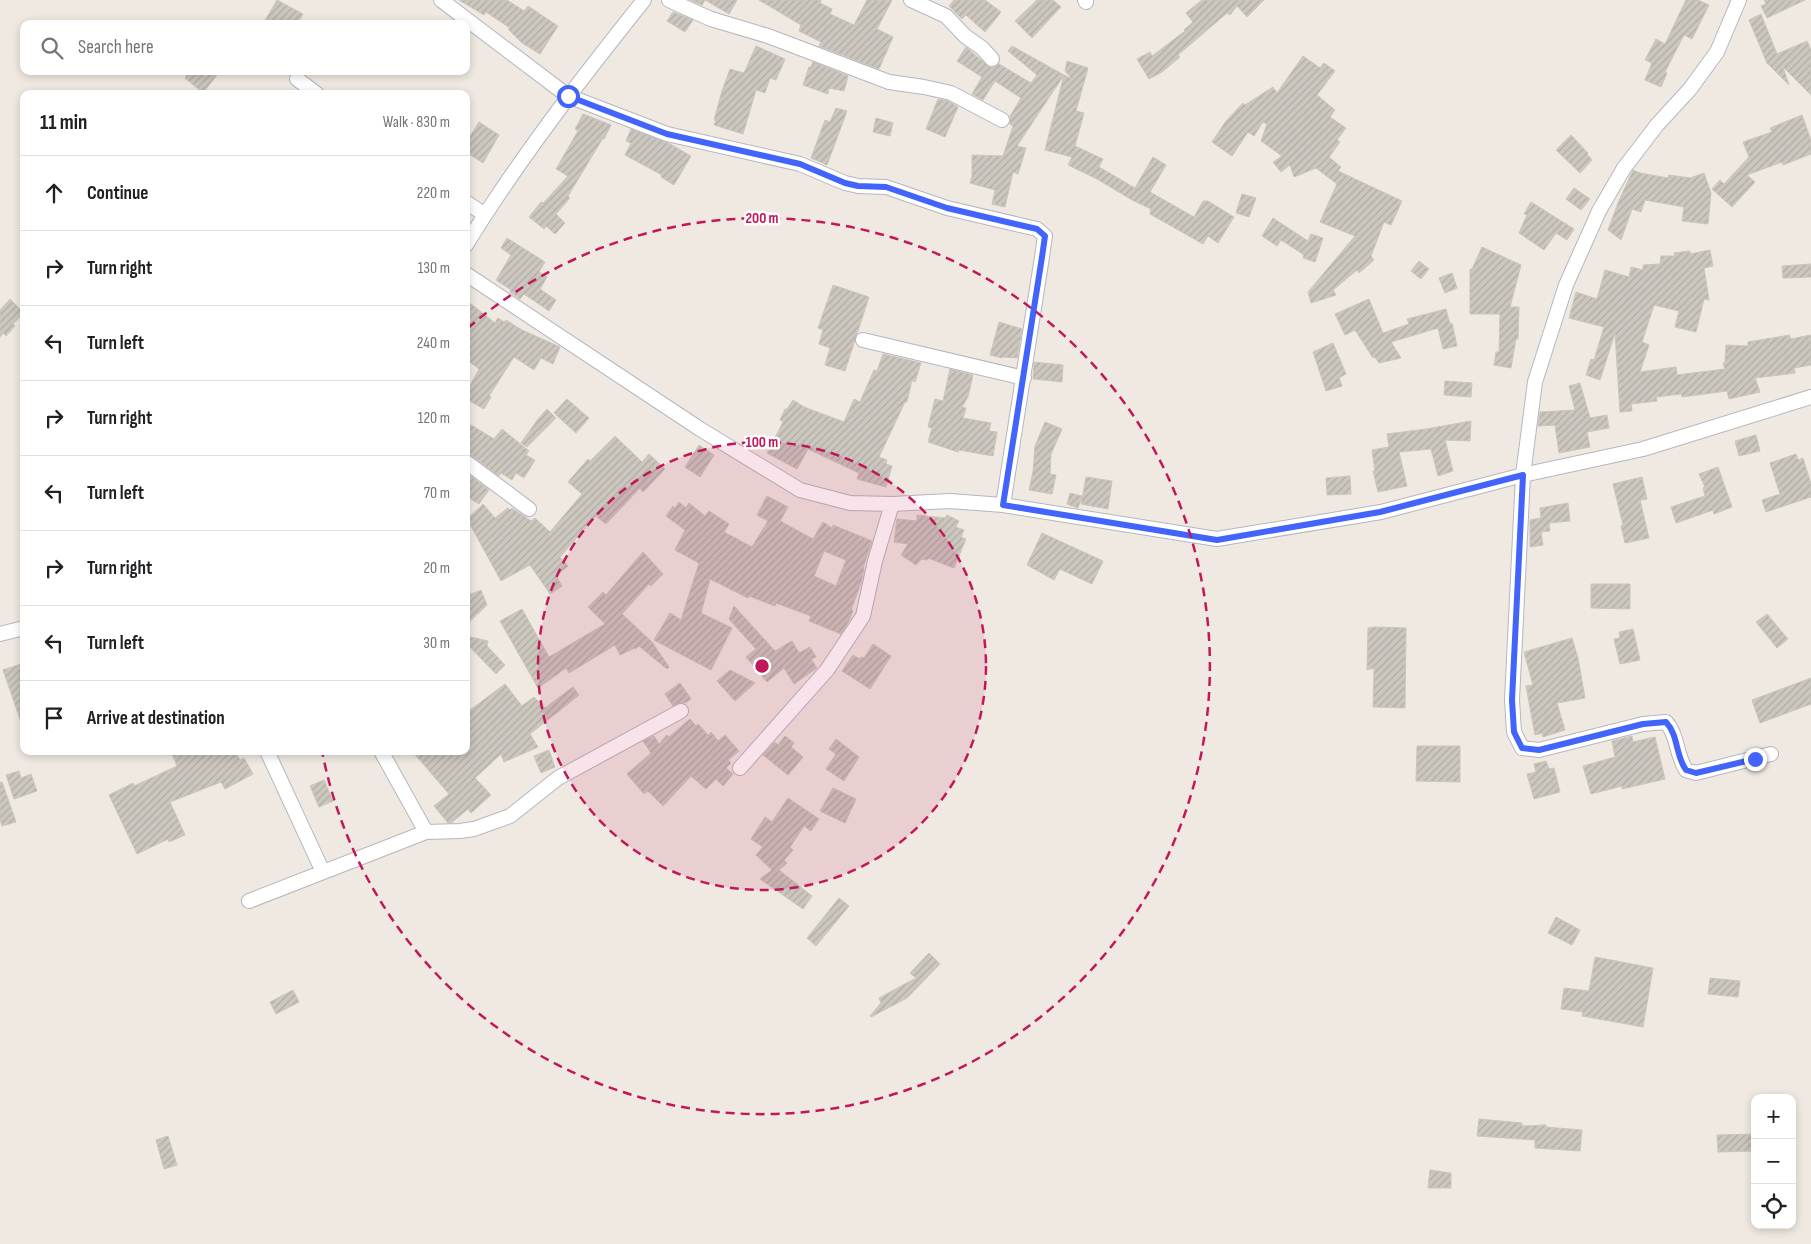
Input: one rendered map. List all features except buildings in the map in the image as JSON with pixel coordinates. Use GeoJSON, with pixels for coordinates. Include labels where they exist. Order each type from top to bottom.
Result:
{"type":"FeatureCollection","features":[{"type":"Feature","properties":{"kind":"street"},"geometry":{"type":"LineString","coordinates":[[441,0],[467,20]]}},
{"type":"Feature","properties":{"kind":"street"},"geometry":{"type":"LineString","coordinates":[[470,239],[568,96],[644,0]]}},
{"type":"Feature","properties":{"kind":"street"},"geometry":{"type":"LineString","coordinates":[[669,0],[711,19],[768,36],[889,82],[924,87],[951,94],[1002,120]]}},
{"type":"Feature","properties":{"kind":"street"},"geometry":{"type":"LineString","coordinates":[[910,0],[946,16],[964,36],[982,48],[992,59]]}},
{"type":"Feature","properties":{"kind":"street"},"geometry":{"type":"LineString","coordinates":[[1739,0],[1717,52],[1690,89],[1657,125],[1624,168],[1599,211],[1566,285],[1535,382],[1523,475],[1512,700],[1514,732],[1522,748],[1539,750],[1643,724],[1666,722],[1673,729],[1680,761],[1686,770],[1696,773],[1771,754]]}},
{"type":"Feature","properties":{"kind":"street"},"geometry":{"type":"LineString","coordinates":[[470,22],[568,96],[667,134],[800,164],[845,183],[858,186],[886,187],[947,208],[1037,229],[1045,236],[1003,505]]}},
{"type":"Feature","properties":{"kind":"street"},"geometry":{"type":"LineString","coordinates":[[297,79],[312,90]]}},
{"type":"Feature","properties":{"kind":"street"},"geometry":{"type":"LineString","coordinates":[[470,205],[485,215]]}},
{"type":"Feature","properties":{"kind":"street"},"geometry":{"type":"LineString","coordinates":[[470,277],[700,430],[800,490],[850,503],[892,504],[950,501],[1003,505],[1217,540],[1380,512],[1523,475],[1642,449],[1811,397]]}},
{"type":"Feature","properties":{"kind":"street"},"geometry":{"type":"LineString","coordinates":[[863,340],[1024,378]]}},
{"type":"Feature","properties":{"kind":"street"},"geometry":{"type":"LineString","coordinates":[[470,465],[529,509]]}},
{"type":"Feature","properties":{"kind":"street"},"geometry":{"type":"LineString","coordinates":[[740,768],[827,670],[863,616],[875,561],[892,504]]}},
{"type":"Feature","properties":{"kind":"street"},"geometry":{"type":"LineString","coordinates":[[0,634],[20,629]]}},
{"type":"Feature","properties":{"kind":"street"},"geometry":{"type":"LineString","coordinates":[[249,901],[426,832],[474,829],[510,816],[558,778],[681,711]]}},
{"type":"Feature","properties":{"kind":"street"},"geometry":{"type":"LineString","coordinates":[[268,755],[323,872]]}},
{"type":"Feature","properties":{"kind":"street"},"geometry":{"type":"LineString","coordinates":[[383,755],[426,832]]}},
{"type":"Feature","properties":{"kind":"route"},"geometry":{"type":"LineString","coordinates":[[568,96],[667,134],[800,164],[845,183],[858,186],[886,187],[947,208],[972,212],[1037,229],[1045,236],[1003,505],[1217,540],[1380,512],[1523,475],[1512,700],[1514,732],[1522,748],[1539,750],[1643,724],[1666,722],[1673,729],[1680,761],[1686,770],[1696,773],[1755,759]]}}]}
